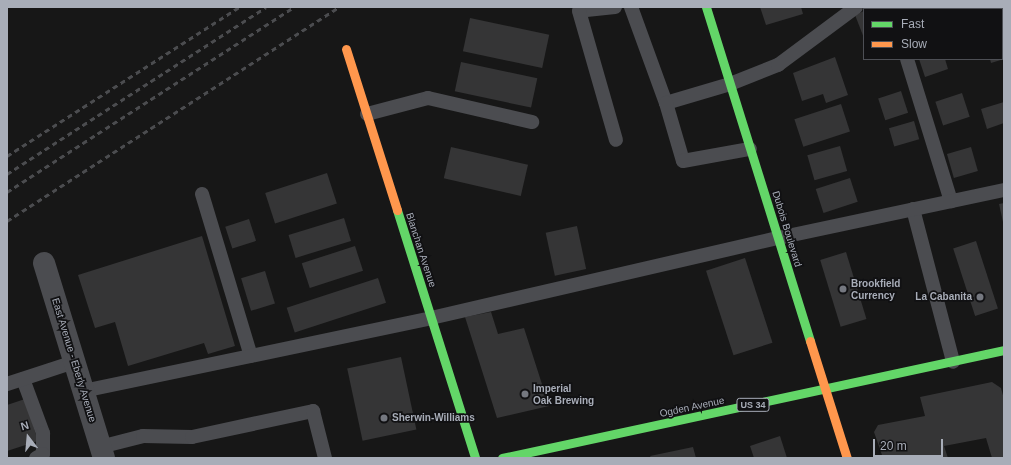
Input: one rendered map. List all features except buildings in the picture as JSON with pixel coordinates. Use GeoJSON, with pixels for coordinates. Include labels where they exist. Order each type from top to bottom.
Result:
{"type":"FeatureCollection","features":[{"type":"Feature","properties":{"kind":"street","name":"Dubois Boulevard"},"geometry":{"type":"LineString","coordinates":[[706,7],[847,458]]}},
{"type":"Feature","properties":{"kind":"street","name":"Blanchan Avenue"},"geometry":{"type":"LineString","coordinates":[[346,49],[476,458]]}},
{"type":"Feature","properties":{"kind":"street","name":"East Avenue - Eberly Avenue"},"geometry":{"type":"LineString","coordinates":[[44,263],[102,453]]}},
{"type":"Feature","properties":{"kind":"street","name":"Ogden Avenue"},"geometry":{"type":"LineString","coordinates":[[502,458],[825,390],[1004,350]]}},
{"type":"Feature","properties":{"kind":"lane"},"geometry":{"type":"LineString","coordinates":[[615,7],[578,11],[616,140]]}},
{"type":"Feature","properties":{"kind":"lane"},"geometry":{"type":"LineString","coordinates":[[632,7],[666,103],[683,160],[750,149]]}},
{"type":"Feature","properties":{"kind":"lane"},"geometry":{"type":"LineString","coordinates":[[666,103],[730,84],[778,65],[856,7]]}},
{"type":"Feature","properties":{"kind":"lane"},"geometry":{"type":"LineString","coordinates":[[907,60],[951,201]]}},
{"type":"Feature","properties":{"kind":"lane"},"geometry":{"type":"LineString","coordinates":[[367,114],[428,98],[532,122]]}},
{"type":"Feature","properties":{"kind":"lane"},"geometry":{"type":"LineString","coordinates":[[83,391],[431,318],[778,238],[1004,190]]}},
{"type":"Feature","properties":{"kind":"lane"},"geometry":{"type":"LineString","coordinates":[[202,194],[251,356]]}},
{"type":"Feature","properties":{"kind":"lane"},"geometry":{"type":"LineString","coordinates":[[913,209],[953,362]]}},
{"type":"Feature","properties":{"kind":"lane"},"geometry":{"type":"LineString","coordinates":[[7,384],[74,362]]}},
{"type":"Feature","properties":{"kind":"lane"},"geometry":{"type":"LineString","coordinates":[[23,379],[43,433],[43,454],[36,458]]}},
{"type":"Feature","properties":{"kind":"lane"},"geometry":{"type":"LineString","coordinates":[[102,453],[143,436],[192,437],[314,411],[325,458]]}},
{"type":"Feature","properties":{"kind":"railway"},"geometry":{"type":"LineString","coordinates":[[7,156],[239,7]]}},
{"type":"Feature","properties":{"kind":"railway"},"geometry":{"type":"LineString","coordinates":[[7,174],[266,7]]}},
{"type":"Feature","properties":{"kind":"railway"},"geometry":{"type":"LineString","coordinates":[[7,192],[294,7]]}},
{"type":"Feature","properties":{"kind":"railway"},"geometry":{"type":"LineString","coordinates":[[7,221],[339,7]]}},
{"type":"Feature","properties":{"kind":"traffic: fast"},"geometry":{"type":"LineString","coordinates":[[706,7],[810,341]]}},
{"type":"Feature","properties":{"kind":"traffic: fast"},"geometry":{"type":"LineString","coordinates":[[397,210],[475,458]]}},
{"type":"Feature","properties":{"kind":"traffic: fast"},"geometry":{"type":"LineString","coordinates":[[502,458],[1004,350]]}},
{"type":"Feature","properties":{"kind":"traffic: slow"},"geometry":{"type":"LineString","coordinates":[[346,49],[397,210]]}},
{"type":"Feature","properties":{"kind":"traffic: slow"},"geometry":{"type":"LineString","coordinates":[[810,341],[847,458]]}},
{"type":"Feature","properties":{"kind":"place","name":"Brookfield Currency"},"geometry":{"type":"Point","coordinates":[843,289]}},
{"type":"Feature","properties":{"kind":"place","name":"La Cabanita"},"geometry":{"type":"Point","coordinates":[980,297]}},
{"type":"Feature","properties":{"kind":"place","name":"Imperial Oak Brewing"},"geometry":{"type":"Point","coordinates":[525,394]}},
{"type":"Feature","properties":{"kind":"place","name":"Sherwin-Williams"},"geometry":{"type":"Point","coordinates":[384,418]}}]}
